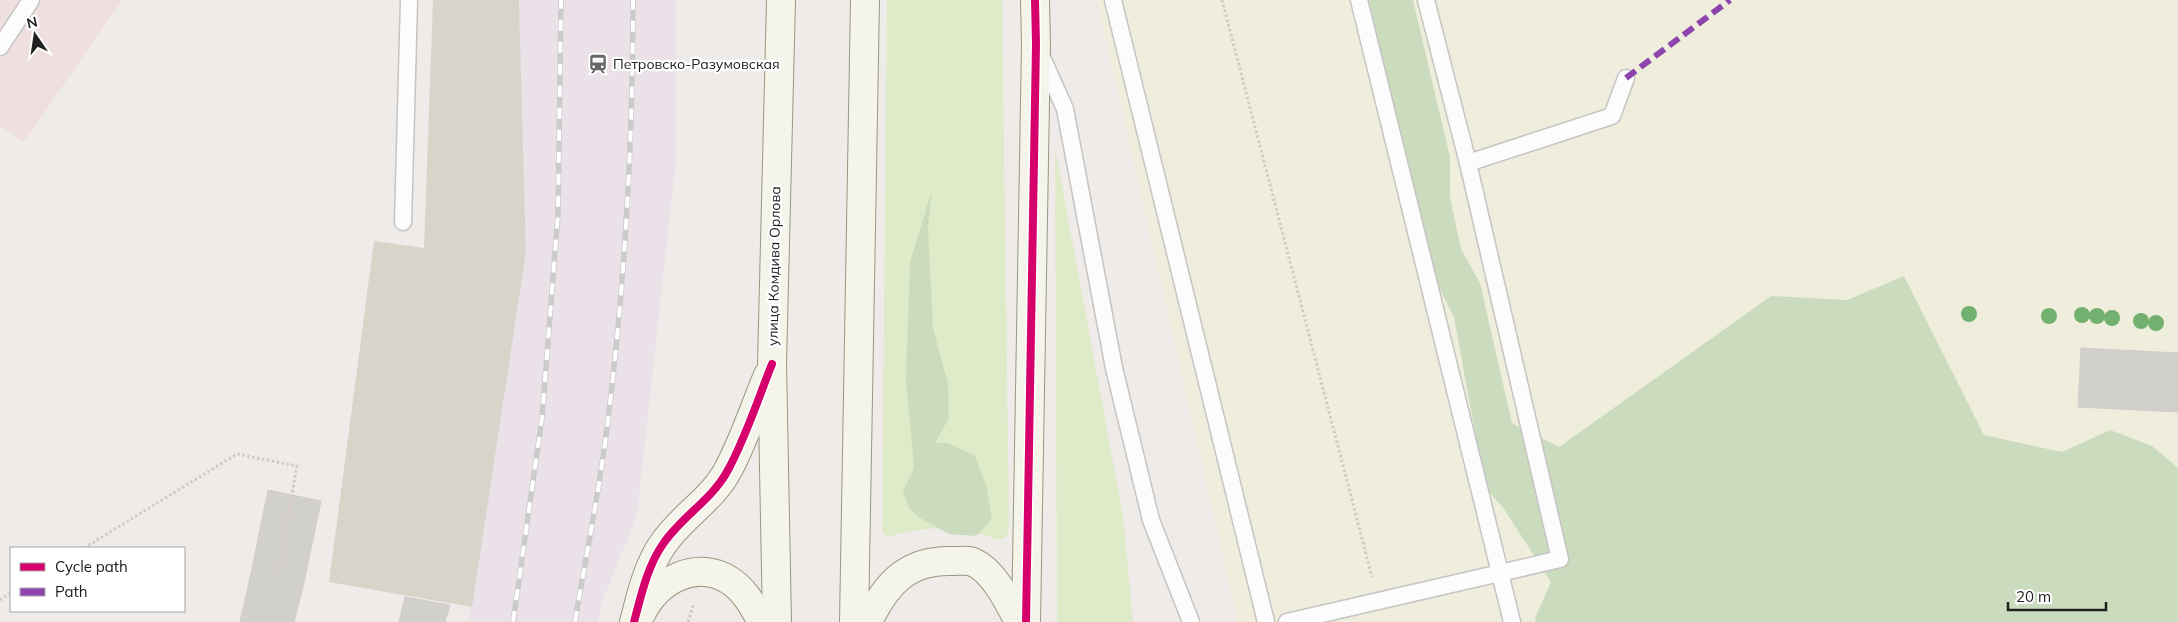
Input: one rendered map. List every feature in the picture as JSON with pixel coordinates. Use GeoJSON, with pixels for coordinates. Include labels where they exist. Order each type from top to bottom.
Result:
{"type":"FeatureCollection","features":[{"type":"Feature","properties":{"kind":"street","name":"улица Комдива Орлова"},"geometry":{"type":"LineString","coordinates":[[777,622],[772,364],[781,0]]}},
{"type":"Feature","properties":{"kind":"street"},"geometry":{"type":"LineString","coordinates":[[854,622],[865,0]]}},
{"type":"Feature","properties":{"kind":"street"},"geometry":{"type":"LineString","coordinates":[[1026,622],[1036,44],[1035,0]]}},
{"type":"Feature","properties":{"kind":"street"},"geometry":{"type":"LineString","coordinates":[[635,622],[646,578],[662,544],[685,519],[709,499],[728,470],[772,364]]}},
{"type":"Feature","properties":{"kind":"street"},"geometry":{"type":"LineString","coordinates":[[868,622],[878,602],[899,575],[937,560],[973,561],[992,577],[1019,622]]}},
{"type":"Feature","properties":{"kind":"street"},"geometry":{"type":"LineString","coordinates":[[635,622],[654,591],[674,576],[702,571],[728,579],[750,599],[762,622]]}},
{"type":"Feature","properties":{"kind":"lane"},"geometry":{"type":"LineString","coordinates":[[0,46],[31,0]]}},
{"type":"Feature","properties":{"kind":"lane"},"geometry":{"type":"LineString","coordinates":[[403,222],[409,0]]}},
{"type":"Feature","properties":{"kind":"lane"},"geometry":{"type":"LineString","coordinates":[[1113,0],[1266,622]]}},
{"type":"Feature","properties":{"kind":"lane"},"geometry":{"type":"LineString","coordinates":[[1359,0],[1512,622]]}},
{"type":"Feature","properties":{"kind":"lane"},"geometry":{"type":"LineString","coordinates":[[1287,622],[1560,559],[1468,163],[1426,0]]}},
{"type":"Feature","properties":{"kind":"lane"},"geometry":{"type":"LineString","coordinates":[[1036,44],[1065,109],[1114,368],[1151,520],[1191,622]]}},
{"type":"Feature","properties":{"kind":"lane"},"geometry":{"type":"LineString","coordinates":[[1468,163],[1612,116],[1626,78]]}},
{"type":"Feature","properties":{"kind":"path"},"geometry":{"type":"LineString","coordinates":[[1222,0],[1378,602]]}},
{"type":"Feature","properties":{"kind":"path"},"geometry":{"type":"LineString","coordinates":[[86,547],[237,454],[297,466],[278,573]]}},
{"type":"Feature","properties":{"kind":"shaded area"},"geometry":{"type":"Polygon","coordinates":[[[0,0],[122,0],[24,142],[0,126],[0,0]]]}},
{"type":"Feature","properties":{"kind":"shaded area"},"geometry":{"type":"Polygon","coordinates":[[[433,0],[519,0],[526,252],[472,607],[329,582],[374,241],[424,248],[433,0]]]}},
{"type":"Feature","properties":{"kind":"shaded area"},"geometry":{"type":"Polygon","coordinates":[[[519,0],[676,0],[676,158],[637,516],[603,599],[598,622],[468,622],[526,252],[519,0]]]}},
{"type":"Feature","properties":{"kind":"shaded area"},"geometry":{"type":"Polygon","coordinates":[[[1097,0],[2178,0],[2178,622],[1238,622],[1097,0]]]}},
{"type":"Feature","properties":{"kind":"green space"},"geometry":{"type":"Polygon","coordinates":[[[887,0],[1002,0],[1009,528],[1006,537],[998,540],[969,531],[943,528],[916,530],[887,537],[882,532],[887,0]]]}},
{"type":"Feature","properties":{"kind":"green space"},"geometry":{"type":"Polygon","coordinates":[[[1369,0],[1413,0],[1450,157],[1450,197],[1461,249],[1480,283],[1512,423],[1559,447],[1771,296],[1847,300],[1904,276],[1984,435],[2062,452],[2110,430],[2152,446],[2178,468],[2178,622],[1536,622],[1535,618],[1551,582],[1504,509],[1485,487],[1454,317],[1431,272],[1369,0]]]}},
{"type":"Feature","properties":{"kind":"green space"},"geometry":{"type":"Polygon","coordinates":[[[1055,148],[1123,516],[1133,622],[1057,622],[1055,148]]]}},
{"type":"Feature","properties":{"kind":"green space"},"geometry":{"type":"Polygon","coordinates":[[[932,190],[928,229],[933,328],[948,384],[949,418],[935,443],[948,443],[975,456],[987,488],[992,519],[976,536],[949,534],[920,518],[909,508],[903,491],[914,468],[906,379],[910,262],[932,190]]]}},
{"type":"Feature","properties":{"kind":"building"},"geometry":{"type":"Polygon","coordinates":[[[2081,348],[2178,353],[2178,412],[2078,407],[2081,348]]]}},
{"type":"Feature","properties":{"kind":"building"},"geometry":{"type":"Polygon","coordinates":[[[268,490],[321,501],[305,578],[252,569],[268,490]]]}},
{"type":"Feature","properties":{"kind":"building"},"geometry":{"type":"Polygon","coordinates":[[[252,569],[305,578],[294,622],[240,622],[252,569]]]}},
{"type":"Feature","properties":{"kind":"building"},"geometry":{"type":"Polygon","coordinates":[[[405,597],[450,605],[445,622],[399,622],[405,597]]]}},
{"type":"Feature","properties":{"kind":"railway"},"geometry":{"type":"LineString","coordinates":[[513,622],[542,418],[558,214],[561,0]]}},
{"type":"Feature","properties":{"kind":"railway"},"geometry":{"type":"LineString","coordinates":[[575,622],[605,445],[619,315],[630,158],[633,0]]}},
{"type":"Feature","properties":{"kind":"marked path"},"geometry":{"type":"LineString","coordinates":[[1626,78],[1730,0]]}},
{"type":"Feature","properties":{"kind":"cycle path"},"geometry":{"type":"LineString","coordinates":[[1026,622],[1036,44],[1035,0]]}},
{"type":"Feature","properties":{"kind":"cycle path"},"geometry":{"type":"LineString","coordinates":[[634,622],[645,582],[657,553],[679,525],[714,490],[728,470],[746,431],[772,364]]}},
{"type":"Feature","properties":{"kind":"place","name":"Петровско-Разумовская"},"geometry":{"type":"Point","coordinates":[598,64]}}]}
